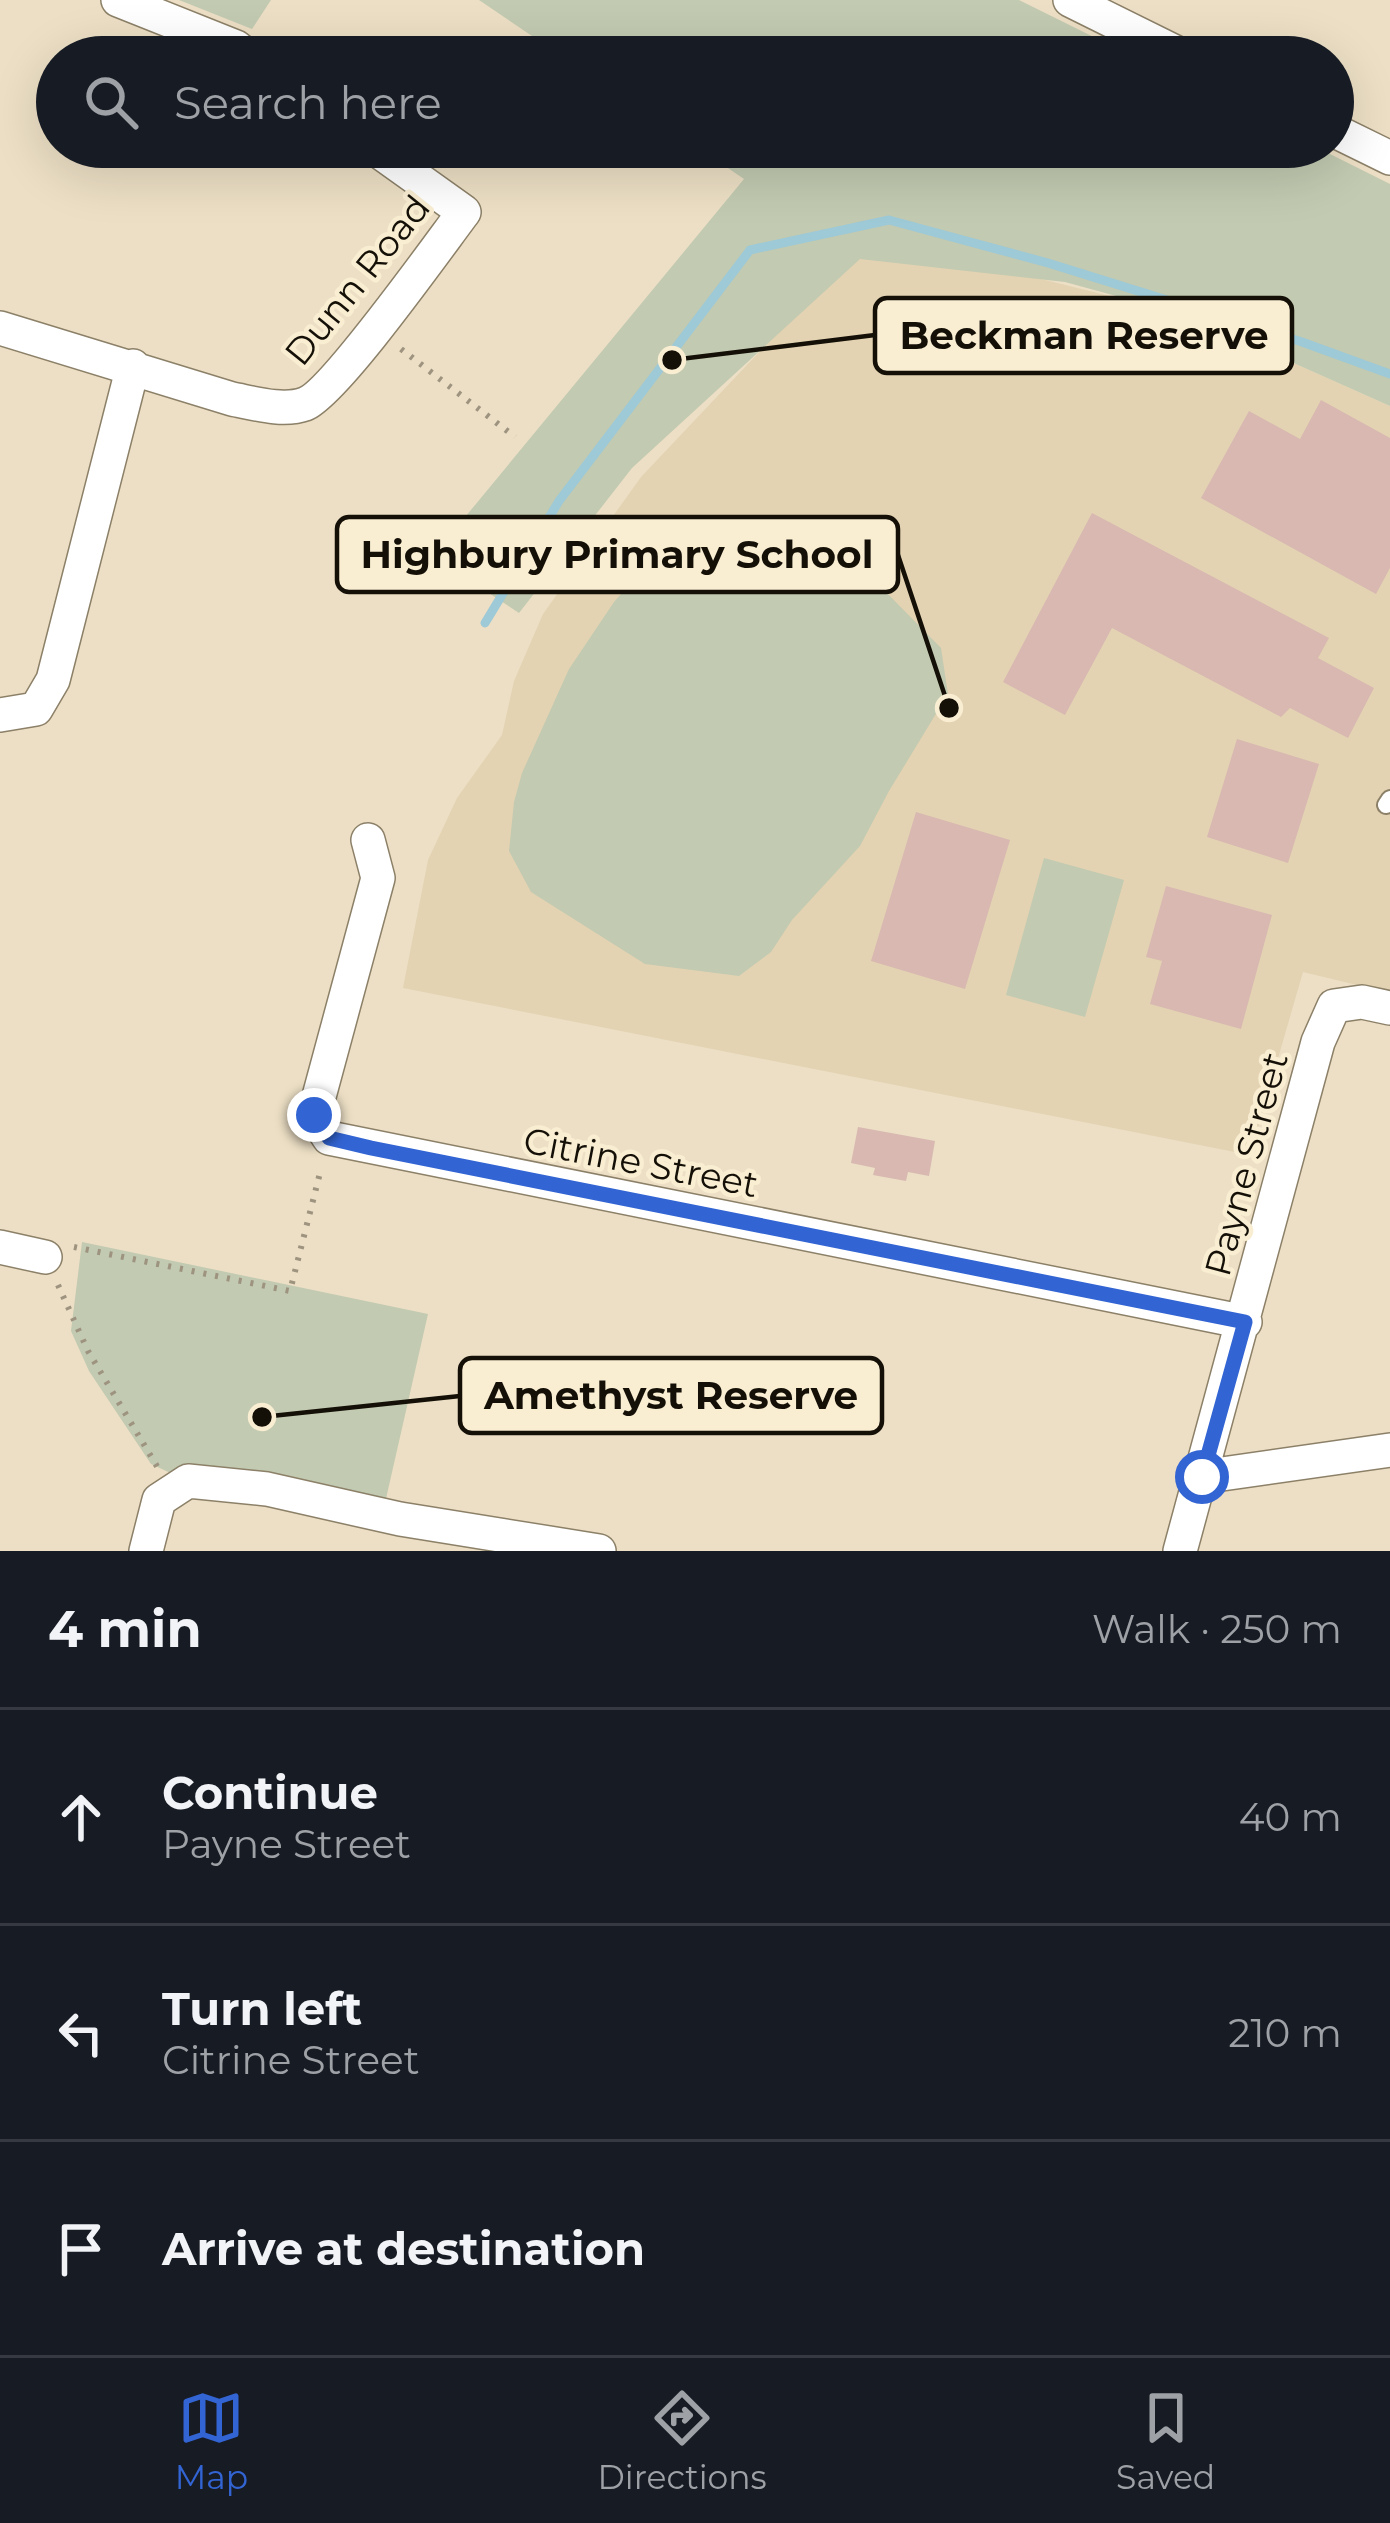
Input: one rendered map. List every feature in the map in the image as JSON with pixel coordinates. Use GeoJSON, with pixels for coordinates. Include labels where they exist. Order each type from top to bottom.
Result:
{"type":"FeatureCollection","features":[{"type":"Feature","properties":{"kind":"street"},"geometry":{"type":"LineString","coordinates":[[118,0],[208,36]]}},
{"type":"Feature","properties":{"kind":"street"},"geometry":{"type":"LineString","coordinates":[[1070,0],[1143,36]]}},
{"type":"Feature","properties":{"kind":"street"},"geometry":{"type":"LineString","coordinates":[[1354,137],[1388,148]]}},
{"type":"Feature","properties":{"kind":"street","name":"Dunn Road"},"geometry":{"type":"LineString","coordinates":[[0,328],[249,403],[305,404],[375,328],[464,212],[402,168]]}},
{"type":"Feature","properties":{"kind":"street"},"geometry":{"type":"LineString","coordinates":[[0,715],[36,709],[52,680],[133,366]]}},
{"type":"Feature","properties":{"kind":"street"},"geometry":{"type":"LineString","coordinates":[[329,1138],[314,1115],[378,878],[368,840]]}},
{"type":"Feature","properties":{"kind":"street","name":"Payne Street"},"geometry":{"type":"LineString","coordinates":[[1180,1551],[1318,1042],[1334,1006],[1346,1001],[1390,1008]]}},
{"type":"Feature","properties":{"kind":"street","name":"Citrine Street"},"geometry":{"type":"LineString","coordinates":[[329,1138],[1245,1322]]}},
{"type":"Feature","properties":{"kind":"street"},"geometry":{"type":"LineString","coordinates":[[0,1247],[45,1257]]}},
{"type":"Feature","properties":{"kind":"street"},"geometry":{"type":"LineString","coordinates":[[1202,1477],[1390,1450]]}},
{"type":"Feature","properties":{"kind":"street"},"geometry":{"type":"LineString","coordinates":[[146,1551],[159,1500],[188,1480],[267,1489],[400,1519],[599,1551]]}},
{"type":"Feature","properties":{"kind":"path"},"geometry":{"type":"LineString","coordinates":[[375,328],[515,437]]}},
{"type":"Feature","properties":{"kind":"path"},"geometry":{"type":"LineString","coordinates":[[172,1492],[88,1351],[45,1257],[72,1246],[290,1291],[329,1138]]}},
{"type":"Feature","properties":{"kind":"shaded area"},"geometry":{"type":"Polygon","coordinates":[[[869,236],[1186,315],[1390,406],[1390,993],[1303,972],[1250,1155],[403,988],[428,860],[457,798],[502,735],[514,681],[543,614],[641,477],[869,236]]]}},
{"type":"Feature","properties":{"kind":"green space"},"geometry":{"type":"Polygon","coordinates":[[[179,0],[271,0],[252,29],[179,0]]]}},
{"type":"Feature","properties":{"kind":"green space"},"geometry":{"type":"Polygon","coordinates":[[[479,0],[1019,0],[1092,36],[532,36],[479,0]]]}},
{"type":"Feature","properties":{"kind":"green space"},"geometry":{"type":"Polygon","coordinates":[[[1354,166],[1390,184],[1390,406],[1186,315],[1065,282],[860,259],[632,468],[519,613],[433,556],[744,179],[728,168],[1354,166]]]}},
{"type":"Feature","properties":{"kind":"green space"},"geometry":{"type":"Polygon","coordinates":[[[691,537],[811,551],[882,588],[941,648],[948,694],[860,846],[792,920],[771,952],[739,976],[645,964],[531,892],[509,851],[522,773],[569,669],[614,602],[647,565],[691,537]]]}},
{"type":"Feature","properties":{"kind":"green space"},"geometry":{"type":"Polygon","coordinates":[[[1044,858],[1124,880],[1085,1017],[1006,995],[1044,858]]]}},
{"type":"Feature","properties":{"kind":"green space"},"geometry":{"type":"Polygon","coordinates":[[[82,1242],[428,1314],[385,1503],[188,1481],[151,1464],[89,1371],[71,1331],[82,1242]]]}},
{"type":"Feature","properties":{"kind":"building"},"geometry":{"type":"Polygon","coordinates":[[[1321,400],[1390,438],[1390,568],[1376,594],[1201,498],[1249,411],[1300,439],[1321,400]]]}},
{"type":"Feature","properties":{"kind":"building"},"geometry":{"type":"Polygon","coordinates":[[[1092,513],[1329,638],[1318,658],[1374,688],[1348,738],[1290,708],[1281,717],[1112,628],[1065,715],[1003,682],[1092,513]]]}},
{"type":"Feature","properties":{"kind":"building"},"geometry":{"type":"Polygon","coordinates":[[[1237,739],[1319,764],[1288,863],[1207,837],[1237,739]]]}},
{"type":"Feature","properties":{"kind":"building"},"geometry":{"type":"Polygon","coordinates":[[[916,812],[1010,840],[965,989],[871,961],[916,812]]]}},
{"type":"Feature","properties":{"kind":"building"},"geometry":{"type":"Polygon","coordinates":[[[1166,886],[1272,915],[1241,1029],[1150,1004],[1162,961],[1146,957],[1166,886]]]}},
{"type":"Feature","properties":{"kind":"building"},"geometry":{"type":"Polygon","coordinates":[[[858,1127],[935,1141],[929,1176],[908,1172],[906,1181],[873,1175],[875,1168],[851,1163],[858,1127]]]}},
{"type":"Feature","properties":{"kind":"waterway"},"geometry":{"type":"LineString","coordinates":[[485,623],[559,501],[750,250],[889,220],[1048,263],[1390,374]]}},
{"type":"Feature","properties":{"kind":"place","name":"Beckman Reserve"},"geometry":{"type":"Point","coordinates":[672,360]}},
{"type":"Feature","properties":{"kind":"place","name":"Highbury Primary School"},"geometry":{"type":"Point","coordinates":[949,708]}},
{"type":"Feature","properties":{"kind":"place","name":"Amethyst Reserve"},"geometry":{"type":"Point","coordinates":[262,1417]}},
{"type":"Feature","properties":{"kind":"route"},"geometry":{"type":"LineString","coordinates":[[314,1115],[329,1138],[371,1148],[1245,1322],[1202,1477]]}}]}
